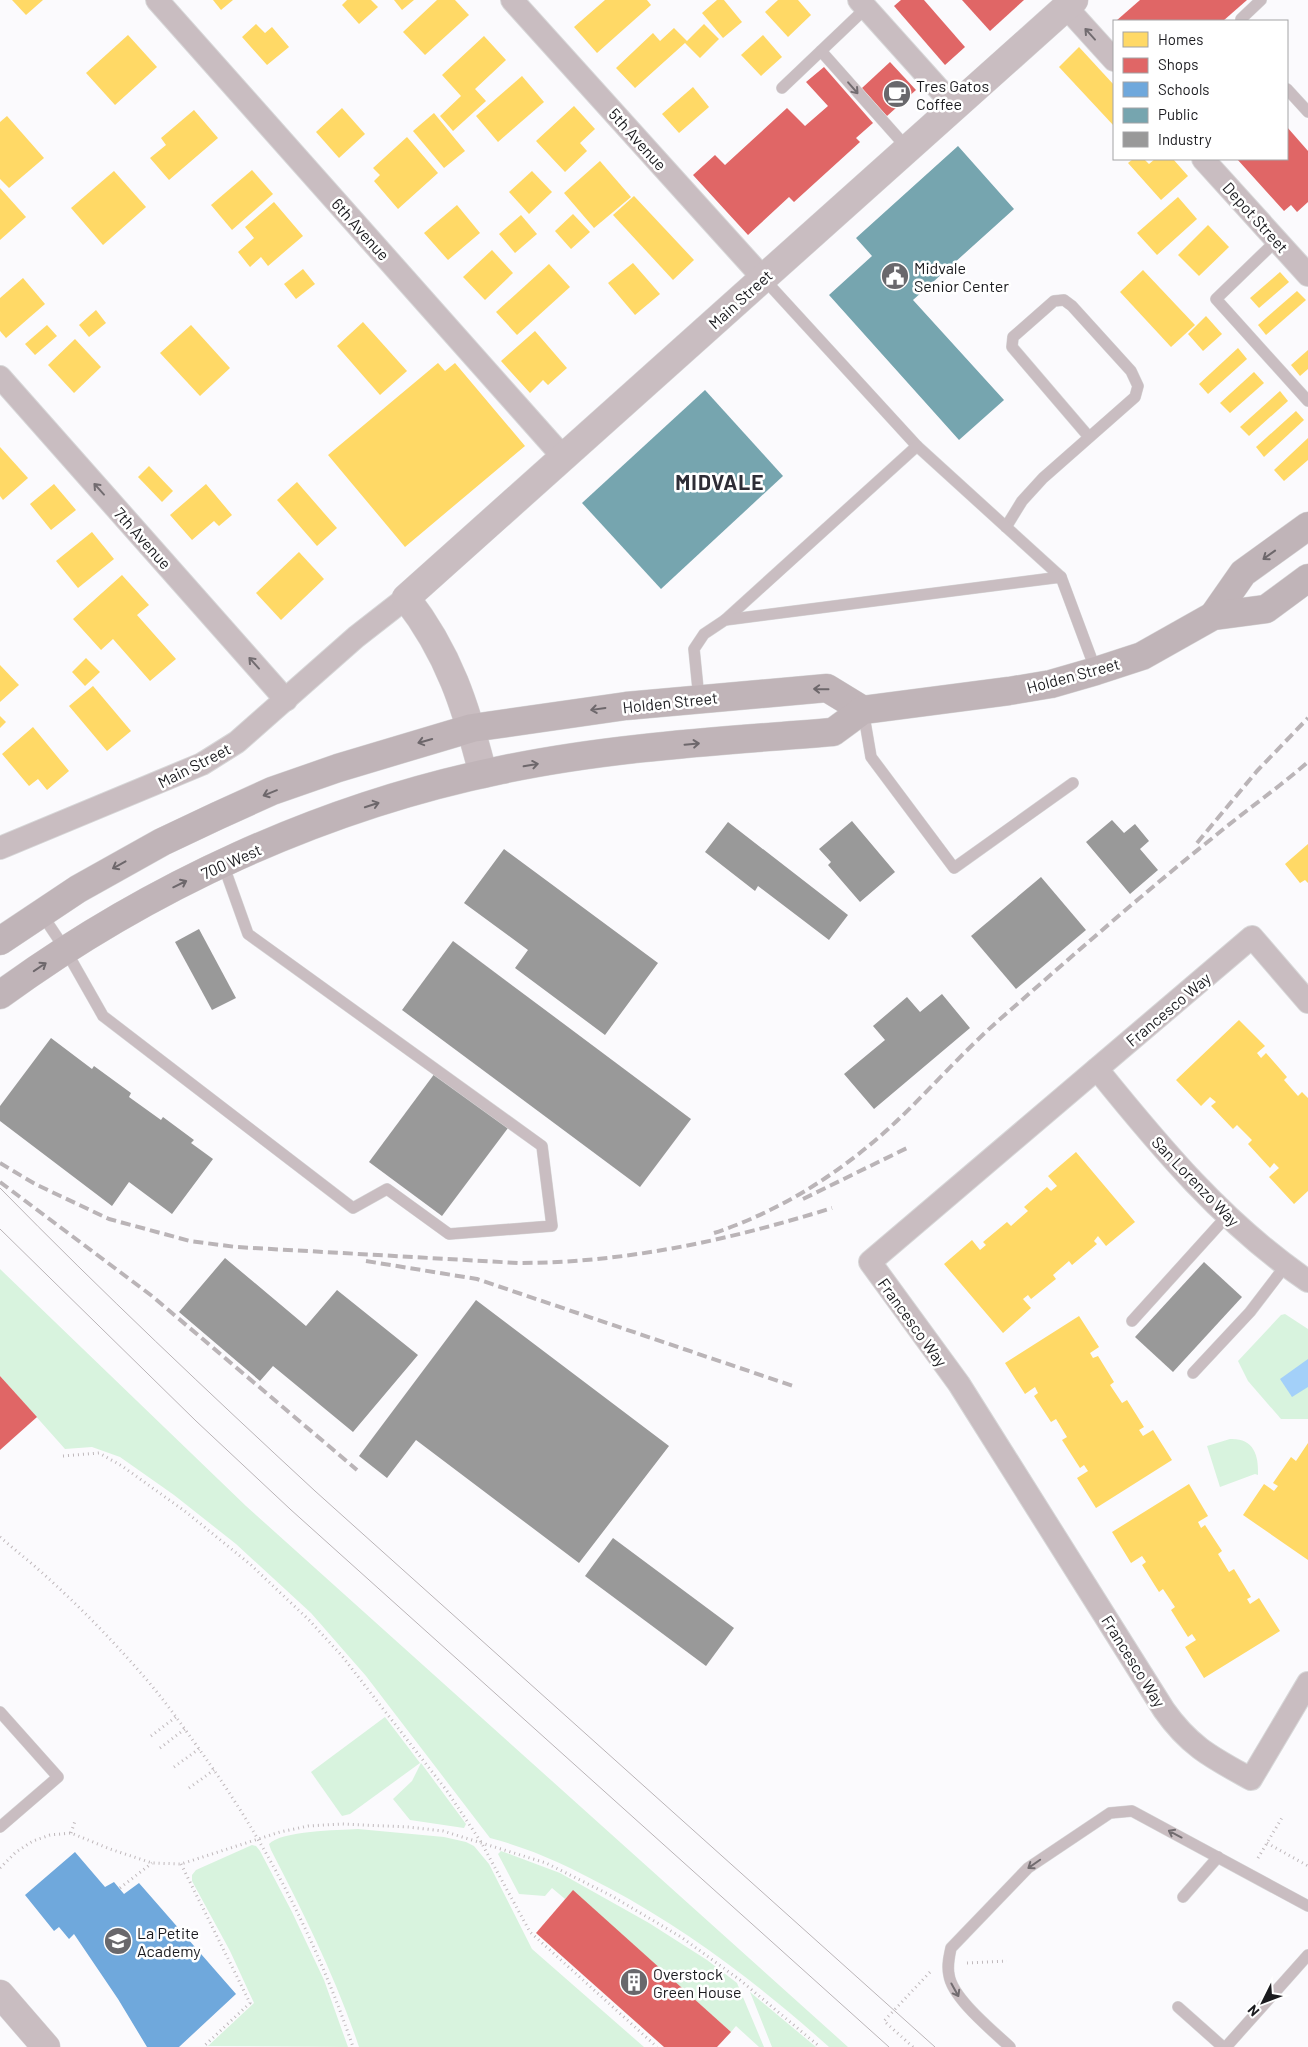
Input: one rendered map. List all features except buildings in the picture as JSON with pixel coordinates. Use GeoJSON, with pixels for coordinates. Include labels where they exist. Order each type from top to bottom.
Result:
{"type":"FeatureCollection","features":[{"type":"Feature","properties":{"kind":"main road","name":"Holden Street"},"geometry":{"type":"LineString","coordinates":[[1213,616],[1243,573],[1308,526]]}},
{"type":"Feature","properties":{"kind":"main road","name":"Holden Street"},"geometry":{"type":"LineString","coordinates":[[483,774],[583,756],[833,732],[864,710],[1009,692],[1051,684],[1142,656],[1213,616],[1266,609],[1308,578]]}},
{"type":"Feature","properties":{"kind":"main road","name":"Holden Street"},"geometry":{"type":"LineString","coordinates":[[472,728],[626,706],[827,688],[864,710]]}},
{"type":"Feature","properties":{"kind":"main road"},"geometry":{"type":"LineString","coordinates":[[0,941],[86,884],[162,842],[272,792],[395,750],[472,728]]}},
{"type":"Feature","properties":{"kind":"main road","name":"700 West"},"geometry":{"type":"LineString","coordinates":[[0,995],[65,949],[168,890],[223,863],[326,820],[418,791],[483,774]]}},
{"type":"Feature","properties":{"kind":"street","name":"6th Avenue"},"geometry":{"type":"LineString","coordinates":[[157,0],[564,458]]}},
{"type":"Feature","properties":{"kind":"street","name":"5th Avenue"},"geometry":{"type":"LineString","coordinates":[[512,0],[763,278]]}},
{"type":"Feature","properties":{"kind":"street"},"geometry":{"type":"LineString","coordinates":[[863,4],[955,107]]}},
{"type":"Feature","properties":{"kind":"street","name":"Main Street"},"geometry":{"type":"LineString","coordinates":[[0,848],[202,764],[237,742],[356,638],[406,598],[1070,4]]}},
{"type":"Feature","properties":{"kind":"street"},"geometry":{"type":"LineString","coordinates":[[1070,4],[1113,59]]}},
{"type":"Feature","properties":{"kind":"street","name":"Depot Street"},"geometry":{"type":"LineString","coordinates":[[1204,160],[1277,240],[1304,263]]}},
{"type":"Feature","properties":{"kind":"street","name":"7th Avenue"},"geometry":{"type":"LineString","coordinates":[[0,377],[286,700]]}},
{"type":"Feature","properties":{"kind":"street"},"geometry":{"type":"LineString","coordinates":[[406,598],[426,624],[460,694],[472,728],[483,774]]}},
{"type":"Feature","properties":{"kind":"street","name":"Francesco Way"},"geometry":{"type":"LineString","coordinates":[[1308,1002],[1252,937],[870,1262],[959,1384],[1183,1736],[1252,1780],[1308,1683]]}},
{"type":"Feature","properties":{"kind":"street","name":"San Lorenzo Way"},"geometry":{"type":"LineString","coordinates":[[1097,1069],[1173,1161],[1227,1216],[1308,1281]]}},
{"type":"Feature","properties":{"kind":"street"},"geometry":{"type":"LineString","coordinates":[[0,1994],[46,2047]]}},
{"type":"Feature","properties":{"kind":"lane"},"geometry":{"type":"LineString","coordinates":[[1241,20],[1261,0]]}},
{"type":"Feature","properties":{"kind":"lane"},"geometry":{"type":"LineString","coordinates":[[782,88],[821,51],[863,4]]}},
{"type":"Feature","properties":{"kind":"lane"},"geometry":{"type":"LineString","coordinates":[[821,51],[908,149]]}},
{"type":"Feature","properties":{"kind":"lane"},"geometry":{"type":"LineString","coordinates":[[1288,89],[1308,112]]}},
{"type":"Feature","properties":{"kind":"lane"},"geometry":{"type":"LineString","coordinates":[[1277,240],[1216,299],[1308,401]]}},
{"type":"Feature","properties":{"kind":"lane"},"geometry":{"type":"LineString","coordinates":[[763,278],[917,446],[1061,577],[1096,671]]}},
{"type":"Feature","properties":{"kind":"lane"},"geometry":{"type":"LineString","coordinates":[[1006,527],[1022,501],[1043,478],[1134,397],[1138,386],[1131,370],[1072,306],[1064,300],[1054,301],[1014,337],[1012,348],[1089,437]]}},
{"type":"Feature","properties":{"kind":"lane"},"geometry":{"type":"LineString","coordinates":[[699,699],[694,649],[704,634],[725,620],[917,446]]}},
{"type":"Feature","properties":{"kind":"lane"},"geometry":{"type":"LineString","coordinates":[[725,620],[1061,577]]}},
{"type":"Feature","properties":{"kind":"lane"},"geometry":{"type":"LineString","coordinates":[[864,710],[872,757],[954,868],[1072,783]]}},
{"type":"Feature","properties":{"kind":"lane"},"geometry":{"type":"LineString","coordinates":[[41,913],[65,949],[103,1016],[353,1208],[386,1189],[449,1234],[552,1226],[542,1146],[248,934],[223,863]]}},
{"type":"Feature","properties":{"kind":"lane"},"geometry":{"type":"LineString","coordinates":[[1132,1321],[1227,1216]]}},
{"type":"Feature","properties":{"kind":"lane"},"geometry":{"type":"LineString","coordinates":[[1193,1373],[1250,1312],[1286,1265]]}},
{"type":"Feature","properties":{"kind":"lane"},"geometry":{"type":"LineString","coordinates":[[0,1712],[58,1777],[0,1827]]}},
{"type":"Feature","properties":{"kind":"lane"},"geometry":{"type":"LineString","coordinates":[[1010,2047],[956,1994],[949,1977],[948,1963],[951,1948],[1028,1868],[1110,1813],[1132,1811],[1308,1906]]}},
{"type":"Feature","properties":{"kind":"lane"},"geometry":{"type":"LineString","coordinates":[[1183,1897],[1218,1857]]}},
{"type":"Feature","properties":{"kind":"lane"},"geometry":{"type":"LineString","coordinates":[[1178,2007],[1224,2047],[1308,1955]]}},
{"type":"Feature","properties":{"kind":"path"},"geometry":{"type":"LineString","coordinates":[[63,1456],[99,1453],[122,1466],[186,1512],[251,1565],[309,1620],[342,1656],[447,1791],[481,1842],[530,1932],[657,2047]]}},
{"type":"Feature","properties":{"kind":"path"},"geometry":{"type":"LineString","coordinates":[[0,1536],[48,1578],[116,1646],[147,1680],[214,1770],[258,1839],[320,1959],[354,2047]]}},
{"type":"Feature","properties":{"kind":"path"},"geometry":{"type":"LineString","coordinates":[[151,1736],[176,1717]]}},
{"type":"Feature","properties":{"kind":"path"},"geometry":{"type":"LineString","coordinates":[[160,1748],[185,1729]]}},
{"type":"Feature","properties":{"kind":"path"},"geometry":{"type":"LineString","coordinates":[[174,1767],[199,1749]]}},
{"type":"Feature","properties":{"kind":"path"},"geometry":{"type":"LineString","coordinates":[[189,1788],[214,1770]]}},
{"type":"Feature","properties":{"kind":"path"},"geometry":{"type":"LineString","coordinates":[[1248,1874],[1283,1816]]}},
{"type":"Feature","properties":{"kind":"path"},"geometry":{"type":"LineString","coordinates":[[71,1833],[75,1821]]}},
{"type":"Feature","properties":{"kind":"path"},"geometry":{"type":"LineString","coordinates":[[0,1868],[16,1852],[33,1841],[50,1835],[71,1833],[152,1863],[181,1864],[258,1839],[308,1826],[342,1824],[408,1826],[443,1831],[546,1864],[610,1895],[681,1937],[740,1980],[820,2047]]}},
{"type":"Feature","properties":{"kind":"path"},"geometry":{"type":"LineString","coordinates":[[1267,1843],[1308,1866]]}},
{"type":"Feature","properties":{"kind":"path"},"geometry":{"type":"LineString","coordinates":[[120,1888],[152,1863]]}},
{"type":"Feature","properties":{"kind":"path"},"geometry":{"type":"LineString","coordinates":[[181,1864],[250,2003],[203,2047]]}},
{"type":"Feature","properties":{"kind":"path"},"geometry":{"type":"LineString","coordinates":[[912,2047],[884,2021],[938,1964],[1007,1961]]}},
{"type":"Feature","properties":{"kind":"green space"},"geometry":{"type":"Polygon","coordinates":[[[0,1269],[246,1506],[848,2047],[829,2047],[751,1981],[668,1922],[639,1905],[551,1859],[490,1838],[366,1676],[311,1613],[236,1544],[174,1495],[120,1457],[92,1447],[65,1449],[0,1376],[0,1269]]]}},
{"type":"Feature","properties":{"kind":"green space"},"geometry":{"type":"Polygon","coordinates":[[[1285,1314],[1308,1329],[1308,1419],[1281,1419],[1248,1381],[1238,1361],[1281,1315],[1285,1314]]]}},
{"type":"Feature","properties":{"kind":"green space"},"geometry":{"type":"Polygon","coordinates":[[[1230,1439],[1244,1441],[1253,1449],[1256,1454],[1258,1475],[1255,1474],[1220,1487],[1207,1446],[1230,1439]]]}},
{"type":"Feature","properties":{"kind":"green space"},"geometry":{"type":"Polygon","coordinates":[[[385,1717],[420,1763],[350,1814],[342,1816],[311,1772],[385,1717]]]}},
{"type":"Feature","properties":{"kind":"green space"},"geometry":{"type":"Polygon","coordinates":[[[421,1763],[466,1824],[464,1828],[410,1820],[393,1799],[412,1781],[421,1763]]]}},
{"type":"Feature","properties":{"kind":"green space"},"geometry":{"type":"Polygon","coordinates":[[[358,1829],[444,1837],[466,1842],[474,1846],[489,1864],[532,1949],[644,2047],[359,2047],[330,1971],[269,1844],[285,1836],[358,1829]]]}},
{"type":"Feature","properties":{"kind":"green space"},"geometry":{"type":"Polygon","coordinates":[[[252,1845],[256,1846],[260,1851],[292,1912],[324,1980],[348,2047],[208,2046],[254,2003],[230,1951],[192,1881],[192,1875],[196,1870],[252,1845]]]}},
{"type":"Feature","properties":{"kind":"green space"},"geometry":{"type":"Polygon","coordinates":[[[501,1851],[560,1873],[649,1923],[707,1960],[737,1983],[764,2047],[759,2047],[736,2026],[731,2032],[573,1891],[565,1899],[552,1888],[545,1896],[519,1894],[498,1854],[501,1851]]]}},
{"type":"Feature","properties":{"kind":"green space"},"geometry":{"type":"Polygon","coordinates":[[[750,1992],[816,2047],[772,2047],[750,1992]]]}},
{"type":"Feature","properties":{"kind":"water"},"geometry":{"type":"Polygon","coordinates":[[[1308,1359],[1308,1387],[1292,1397],[1280,1379],[1308,1359]]]}},
{"type":"Feature","properties":{"kind":"tram line"},"geometry":{"type":"LineString","coordinates":[[0,1188],[235,1417],[315,1491],[935,2047]]}},
{"type":"Feature","properties":{"kind":"tram line"},"geometry":{"type":"LineString","coordinates":[[0,1229],[196,1421],[290,1509],[889,2047]]}},
{"type":"Feature","properties":{"kind":"railway"},"geometry":{"type":"LineString","coordinates":[[1197,843],[1257,771],[1308,718]]}},
{"type":"Feature","properties":{"kind":"railway"},"geometry":{"type":"LineString","coordinates":[[714,1233],[740,1224],[790,1200],[837,1170],[881,1136],[986,1031],[1052,973],[1160,881],[1308,762]]}},
{"type":"Feature","properties":{"kind":"railway"},"geometry":{"type":"LineString","coordinates":[[803,1199],[909,1147]]}},
{"type":"Feature","properties":{"kind":"railway"},"geometry":{"type":"LineString","coordinates":[[0,1163],[35,1184],[109,1219],[190,1241],[236,1247],[518,1263],[598,1259],[677,1248],[794,1220],[832,1208]]}},
{"type":"Feature","properties":{"kind":"railway"},"geometry":{"type":"LineString","coordinates":[[0,1182],[152,1296],[357,1470]]}},
{"type":"Feature","properties":{"kind":"railway"},"geometry":{"type":"LineString","coordinates":[[366,1261],[477,1279],[796,1387]]}},
{"type":"Feature","properties":{"kind":"place","name":"Tres Gatos Coffee"},"geometry":{"type":"Point","coordinates":[897,94]}},
{"type":"Feature","properties":{"kind":"place","name":"Midvale Senior Center"},"geometry":{"type":"Point","coordinates":[895,276]}},
{"type":"Feature","properties":{"kind":"place","name":"La Petite Academy"},"geometry":{"type":"Point","coordinates":[118,1941]}},
{"type":"Feature","properties":{"kind":"place","name":"Overstock Green House"},"geometry":{"type":"Point","coordinates":[634,1982]}},
{"type":"Feature","properties":{"kind":"district","name":"MIDVALE"},"geometry":{"type":"Point","coordinates":[720,481]}}]}
